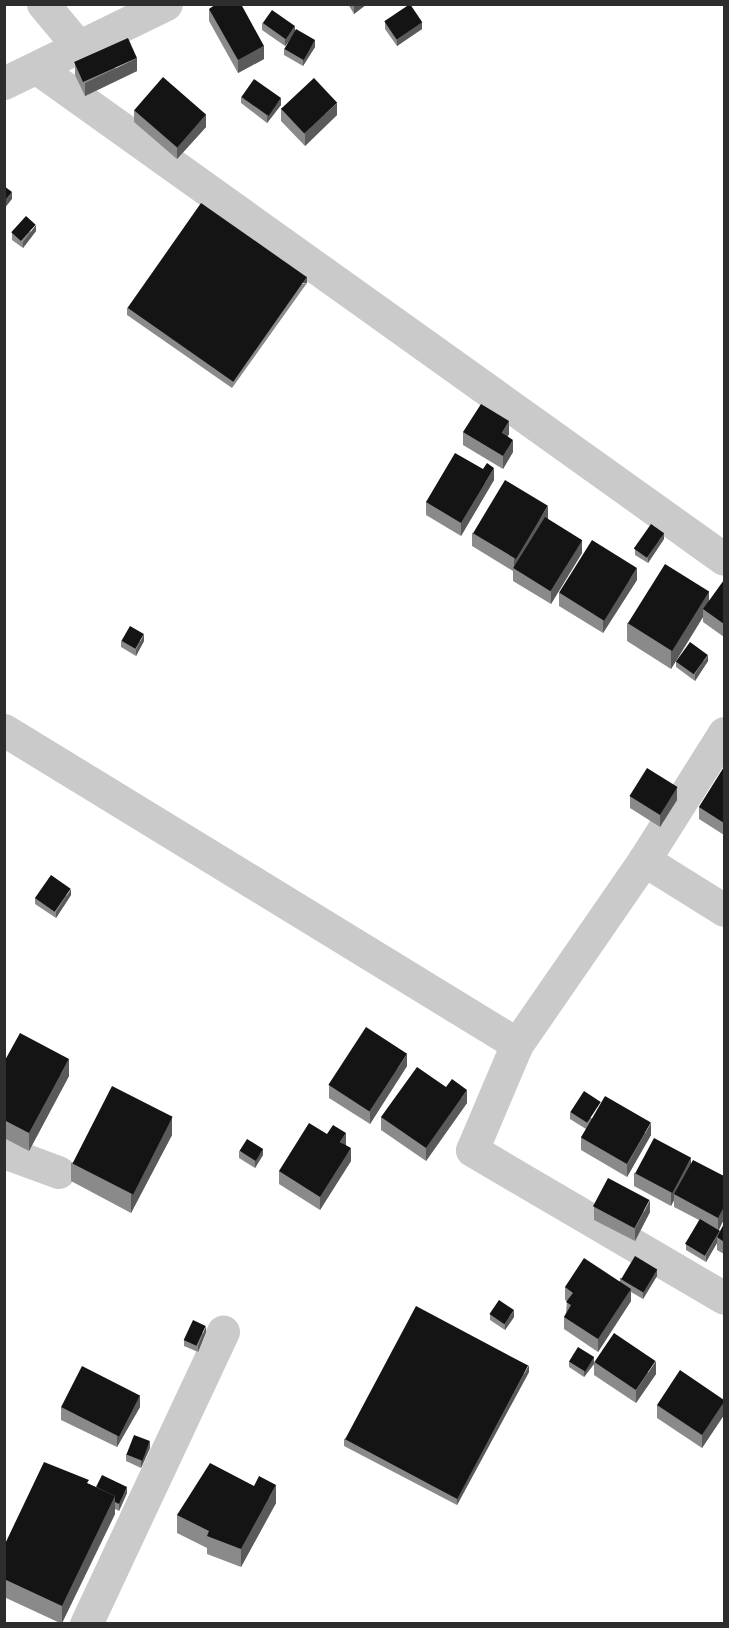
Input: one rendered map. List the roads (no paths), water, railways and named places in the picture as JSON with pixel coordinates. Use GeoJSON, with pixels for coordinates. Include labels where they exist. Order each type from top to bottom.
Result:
{"type":"FeatureCollection","features":[{"type":"Feature","properties":{"kind":"street"},"geometry":{"type":"LineString","coordinates":[[43,4],[79,47]]}},
{"type":"Feature","properties":{"kind":"street"},"geometry":{"type":"LineString","coordinates":[[4,83],[166,4]]}},
{"type":"Feature","properties":{"kind":"street"},"geometry":{"type":"LineString","coordinates":[[37,68],[724,559]]}},
{"type":"Feature","properties":{"kind":"street"},"geometry":{"type":"LineString","coordinates":[[4,730],[517,1044]]}},
{"type":"Feature","properties":{"kind":"street"},"geometry":{"type":"LineString","coordinates":[[724,732],[644,860],[517,1044],[472,1150],[724,1298]]}},
{"type":"Feature","properties":{"kind":"street"},"geometry":{"type":"LineString","coordinates":[[644,860],[724,910]]}},
{"type":"Feature","properties":{"kind":"street"},"geometry":{"type":"LineString","coordinates":[[4,1152],[58,1172]]}},
{"type":"Feature","properties":{"kind":"street"},"geometry":{"type":"LineString","coordinates":[[86,1623],[224,1332]]}}]}
